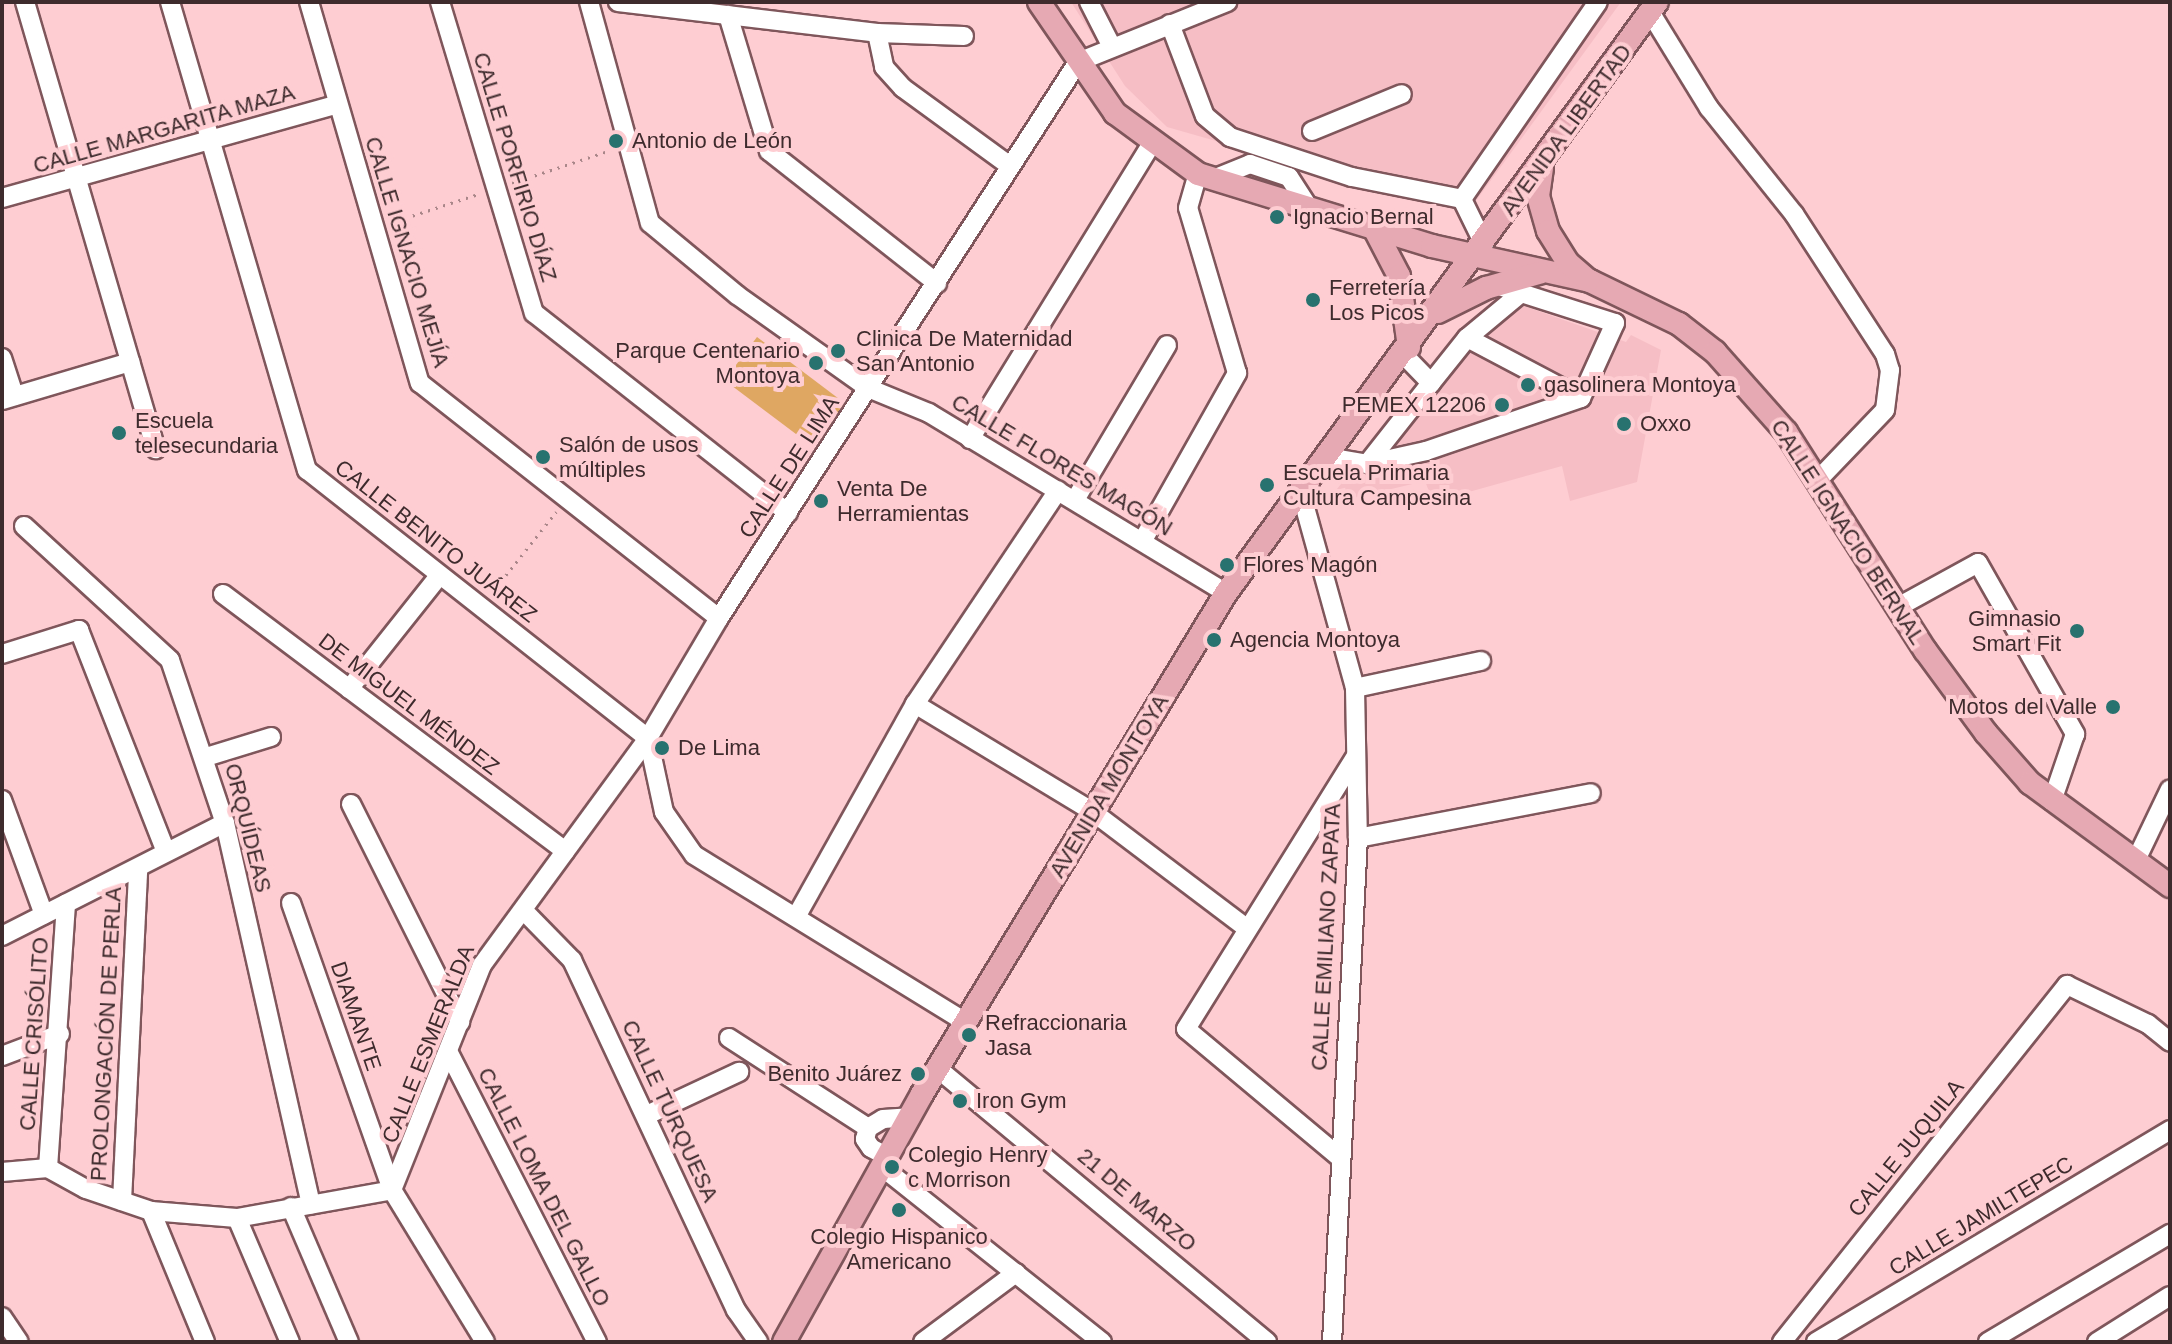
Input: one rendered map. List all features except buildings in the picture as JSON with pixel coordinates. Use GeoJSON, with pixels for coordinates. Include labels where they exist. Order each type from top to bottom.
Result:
{"type":"FeatureCollection","features":[{"type":"Feature","properties":{"kind":"main road","name":"CALLE IGNACIO BERNAL"},"geometry":{"type":"LineString","coordinates":[[1039,2],[1115,113],[1206,177],[1374,228],[1479,250],[1543,272],[1590,281],[1679,324],[1715,352],[1786,432],[1898,607],[1986,733],[2052,801],[2137,858],[2170,886]]}},
{"type":"Feature","properties":{"kind":"main road","name":"AVENIDA LIBERTAD"},"geometry":{"type":"LineString","coordinates":[[1479,250],[1654,7]]}},
{"type":"Feature","properties":{"kind":"main road"},"geometry":{"type":"LineString","coordinates":[[1543,162],[1538,196],[1548,231],[1567,262],[1590,281]]}},
{"type":"Feature","properties":{"kind":"main road"},"geometry":{"type":"LineString","coordinates":[[1374,228],[1399,276],[1406,351]]}},
{"type":"Feature","properties":{"kind":"main road","name":"AVENIDA MONTOYA"},"geometry":{"type":"LineString","coordinates":[[784,1342],[937,1068],[1226,593],[1479,250]]}},
{"type":"Feature","properties":{"kind":"main road"},"geometry":{"type":"LineString","coordinates":[[1433,315],[1496,285],[1543,272]]}},
{"type":"Feature","properties":{"kind":"street"},"geometry":{"type":"LineString","coordinates":[[25,2],[156,449]]}},
{"type":"Feature","properties":{"kind":"street","name":"CALLE BENITO JUÁREZ"},"geometry":{"type":"LineString","coordinates":[[170,2],[307,470],[438,577],[648,738]]}},
{"type":"Feature","properties":{"kind":"street","name":"CALLE IGNACIO MEJÍA"},"geometry":{"type":"LineString","coordinates":[[309,2],[420,383],[719,618]]}},
{"type":"Feature","properties":{"kind":"street","name":"CALLE PORFIRIO DÍAZ"},"geometry":{"type":"LineString","coordinates":[[440,2],[534,313],[788,513]]}},
{"type":"Feature","properties":{"kind":"street","name":"CALLE FLORES MAGÓN"},"geometry":{"type":"LineString","coordinates":[[589,2],[650,223],[737,295],[868,388],[929,413],[1226,593]]}},
{"type":"Feature","properties":{"kind":"street"},"geometry":{"type":"LineString","coordinates":[[618,2],[877,33],[964,36]]}},
{"type":"Feature","properties":{"kind":"street"},"geometry":{"type":"LineString","coordinates":[[1089,2],[1112,47]]}},
{"type":"Feature","properties":{"kind":"street"},"geometry":{"type":"LineString","coordinates":[[1078,62],[1227,2]]}},
{"type":"Feature","properties":{"kind":"street"},"geometry":{"type":"LineString","coordinates":[[1462,199],[1598,2]]}},
{"type":"Feature","properties":{"kind":"street"},"geometry":{"type":"LineString","coordinates":[[1654,7],[1709,108],[1794,214],[1885,354],[1890,370],[1885,410],[1817,481]]}},
{"type":"Feature","properties":{"kind":"street"},"geometry":{"type":"LineString","coordinates":[[728,15],[769,151],[937,283]]}},
{"type":"Feature","properties":{"kind":"street"},"geometry":{"type":"LineString","coordinates":[[1170,24],[1205,116],[1230,137],[1352,177],[1462,199]]}},
{"type":"Feature","properties":{"kind":"street"},"geometry":{"type":"LineString","coordinates":[[877,33],[884,67],[903,88],[1010,166]]}},
{"type":"Feature","properties":{"kind":"street","name":"CALLE DE LIMA"},"geometry":{"type":"LineString","coordinates":[[648,738],[719,618],[1078,62]]}},
{"type":"Feature","properties":{"kind":"street"},"geometry":{"type":"LineString","coordinates":[[1312,131],[1402,94]]}},
{"type":"Feature","properties":{"kind":"street","name":"CALLE MARGARITA MAZA"},"geometry":{"type":"LineString","coordinates":[[2,198],[77,181],[338,104]]}},
{"type":"Feature","properties":{"kind":"street"},"geometry":{"type":"LineString","coordinates":[[970,439],[1153,141]]}},
{"type":"Feature","properties":{"kind":"street"},"geometry":{"type":"LineString","coordinates":[[1143,540],[1237,373],[1188,208],[1206,177]]}},
{"type":"Feature","properties":{"kind":"street"},"geometry":{"type":"LineString","coordinates":[[1462,199],[1479,250]]}},
{"type":"Feature","properties":{"kind":"street"},"geometry":{"type":"LineString","coordinates":[[1496,285],[1615,323]]}},
{"type":"Feature","properties":{"kind":"street"},"geometry":{"type":"LineString","coordinates":[[1367,464],[1467,338],[1520,294]]}},
{"type":"Feature","properties":{"kind":"street"},"geometry":{"type":"LineString","coordinates":[[1328,457],[1367,464],[1426,451],[1581,398],[1624,298]]}},
{"type":"Feature","properties":{"kind":"street"},"geometry":{"type":"LineString","coordinates":[[1467,338],[1581,398]]}},
{"type":"Feature","properties":{"kind":"street"},"geometry":{"type":"LineString","coordinates":[[1075,500],[1167,345]]}},
{"type":"Feature","properties":{"kind":"street"},"geometry":{"type":"LineString","coordinates":[[1406,351],[1431,383]]}},
{"type":"Feature","properties":{"kind":"street"},"geometry":{"type":"LineString","coordinates":[[2,358],[8,398],[130,362]]}},
{"type":"Feature","properties":{"kind":"street"},"geometry":{"type":"LineString","coordinates":[[796,917],[915,704],[1058,490]]}},
{"type":"Feature","properties":{"kind":"street","name":"CALLE EMILIANO ZAPATA"},"geometry":{"type":"LineString","coordinates":[[1301,493],[1355,688],[1358,838],[1338,1156],[1332,1342]]}},
{"type":"Feature","properties":{"kind":"street","name":"ORQUÍDEAS"},"geometry":{"type":"LineString","coordinates":[[24,526],[170,660],[206,757],[225,823],[311,1204]]}},
{"type":"Feature","properties":{"kind":"street"},"geometry":{"type":"LineString","coordinates":[[1898,607],[1978,563],[2075,734],[2052,801]]}},
{"type":"Feature","properties":{"kind":"street"},"geometry":{"type":"LineString","coordinates":[[349,689],[438,577]]}},
{"type":"Feature","properties":{"kind":"street","name":"DE MIGUEL MÉNDEZ"},"geometry":{"type":"LineString","coordinates":[[223,594],[565,851]]}},
{"type":"Feature","properties":{"kind":"street"},"geometry":{"type":"LineString","coordinates":[[2,654],[79,630],[166,852]]}},
{"type":"Feature","properties":{"kind":"street"},"geometry":{"type":"LineString","coordinates":[[1355,688],[1481,661]]}},
{"type":"Feature","properties":{"kind":"street"},"geometry":{"type":"LineString","coordinates":[[915,704],[1093,812],[1245,927]]}},
{"type":"Feature","properties":{"kind":"street"},"geometry":{"type":"LineString","coordinates":[[206,757],[271,737]]}},
{"type":"Feature","properties":{"kind":"street"},"geometry":{"type":"LineString","coordinates":[[648,738],[664,812],[675,833],[694,855],[965,1022]]}},
{"type":"Feature","properties":{"kind":"street","name":"CALLE ESMERALDA"},"geometry":{"type":"LineString","coordinates":[[392,1190],[482,965],[648,738]]}},
{"type":"Feature","properties":{"kind":"street"},"geometry":{"type":"LineString","coordinates":[[1338,1156],[1186,1029],[1245,927],[1355,757]]}},
{"type":"Feature","properties":{"kind":"street"},"geometry":{"type":"LineString","coordinates":[[2137,858],[2170,789]]}},
{"type":"Feature","properties":{"kind":"street"},"geometry":{"type":"LineString","coordinates":[[1358,838],[1591,793]]}},
{"type":"Feature","properties":{"kind":"street"},"geometry":{"type":"LineString","coordinates":[[2,800],[44,915]]}},
{"type":"Feature","properties":{"kind":"street"},"geometry":{"type":"LineString","coordinates":[[351,804],[460,1022]]}},
{"type":"Feature","properties":{"kind":"street"},"geometry":{"type":"LineString","coordinates":[[2,936],[225,823]]}},
{"type":"Feature","properties":{"kind":"street","name":"PROLONGACIÓN DE PERLA"},"geometry":{"type":"LineString","coordinates":[[122,1201],[138,869]]}},
{"type":"Feature","properties":{"kind":"street","name":"DIAMANTE"},"geometry":{"type":"LineString","coordinates":[[291,903],[392,1190]]}},
{"type":"Feature","properties":{"kind":"street","name":"CALLE CRISÓLITO"},"geometry":{"type":"LineString","coordinates":[[48,1168],[60,1034],[66,904]]}},
{"type":"Feature","properties":{"kind":"street","name":"CALLE TURQUESA"},"geometry":{"type":"LineString","coordinates":[[524,911],[572,960],[736,1310],[758,1342]]}},
{"type":"Feature","properties":{"kind":"street","name":"CALLE JUQUILA"},"geometry":{"type":"LineString","coordinates":[[1782,1342],[2067,985],[2148,1024],[2170,1042]]}},
{"type":"Feature","properties":{"kind":"street"},"geometry":{"type":"LineString","coordinates":[[2,1056],[60,1034]]}},
{"type":"Feature","properties":{"kind":"street"},"geometry":{"type":"LineString","coordinates":[[729,1038],[868,1128]]}},
{"type":"Feature","properties":{"kind":"street","name":"CALLE LOMA DEL GALLO"},"geometry":{"type":"LineString","coordinates":[[449,1053],[597,1342]]}},
{"type":"Feature","properties":{"kind":"street","name":"21 DE MARZO"},"geometry":{"type":"LineString","coordinates":[[937,1068],[1267,1342]]}},
{"type":"Feature","properties":{"kind":"street"},"geometry":{"type":"LineString","coordinates":[[647,1115],[739,1072]]}},
{"type":"Feature","properties":{"kind":"street"},"geometry":{"type":"LineString","coordinates":[[909,1117],[883,1119],[868,1128],[865,1139],[885,1162],[1102,1342]]}},
{"type":"Feature","properties":{"kind":"street","name":"CALLE JAMILTEPEC"},"geometry":{"type":"LineString","coordinates":[[1816,1342],[2170,1130]]}},
{"type":"Feature","properties":{"kind":"street"},"geometry":{"type":"LineString","coordinates":[[2,1172],[48,1168],[151,1211],[237,1218],[392,1190],[485,1342]]}},
{"type":"Feature","properties":{"kind":"street"},"geometry":{"type":"LineString","coordinates":[[291,1207],[349,1342]]}},
{"type":"Feature","properties":{"kind":"street"},"geometry":{"type":"LineString","coordinates":[[151,1211],[205,1342]]}},
{"type":"Feature","properties":{"kind":"street"},"geometry":{"type":"LineString","coordinates":[[237,1218],[290,1342]]}},
{"type":"Feature","properties":{"kind":"street"},"geometry":{"type":"LineString","coordinates":[[1988,1342],[2170,1234]]}},
{"type":"Feature","properties":{"kind":"street"},"geometry":{"type":"LineString","coordinates":[[923,1342],[1016,1273]]}},
{"type":"Feature","properties":{"kind":"street"},"geometry":{"type":"LineString","coordinates":[[2097,1342],[2170,1296]]}},
{"type":"Feature","properties":{"kind":"street"},"geometry":{"type":"LineString","coordinates":[[2,1317],[19,1342]]}},
{"type":"Feature","properties":{"kind":"path"},"geometry":{"type":"LineString","coordinates":[[480,608],[566,499]]}},
{"type":"Feature","properties":{"kind":"shaded area"},"geometry":{"type":"Polygon","coordinates":[[[1071,2],[1621,2],[1467,213],[1167,127],[1125,86],[1071,2]]]}},
{"type":"Feature","properties":{"kind":"shaded area"},"geometry":{"type":"Polygon","coordinates":[[[1521,305],[1626,342],[1631,335],[1661,350],[1637,482],[1570,501],[1562,466],[1433,502],[1425,481],[1324,505],[1460,337],[1521,305]]]}},
{"type":"Feature","properties":{"kind":"shaded area"},"geometry":{"type":"Polygon","coordinates":[[[757,337],[846,404],[814,448],[725,380],[757,337]]]}},
{"type":"Feature","properties":{"kind":"place","name":"Antonio de León"},"geometry":{"type":"Point","coordinates":[616,141]}},
{"type":"Feature","properties":{"kind":"place","name":"Ignacio Bernal"},"geometry":{"type":"Point","coordinates":[1277,217]}},
{"type":"Feature","properties":{"kind":"place","name":"Ferretería Los Picos"},"geometry":{"type":"Point","coordinates":[1313,300]}},
{"type":"Feature","properties":{"kind":"place","name":"Clinica De Maternidad San Antonio"},"geometry":{"type":"Point","coordinates":[838,351]}},
{"type":"Feature","properties":{"kind":"place","name":"Parque Centenario Montoya"},"geometry":{"type":"Point","coordinates":[816,363]}},
{"type":"Feature","properties":{"kind":"place","name":"gasolinera Montoya"},"geometry":{"type":"Point","coordinates":[1528,385]}},
{"type":"Feature","properties":{"kind":"place","name":"PEMEX 12206"},"geometry":{"type":"Point","coordinates":[1502,405]}},
{"type":"Feature","properties":{"kind":"place","name":"Oxxo"},"geometry":{"type":"Point","coordinates":[1624,424]}},
{"type":"Feature","properties":{"kind":"place","name":"Escuela telesecundaria"},"geometry":{"type":"Point","coordinates":[119,433]}},
{"type":"Feature","properties":{"kind":"place","name":"Salón de usos múltiples"},"geometry":{"type":"Point","coordinates":[543,457]}},
{"type":"Feature","properties":{"kind":"place","name":"Escuela Primaria Cultura Campesina"},"geometry":{"type":"Point","coordinates":[1267,485]}},
{"type":"Feature","properties":{"kind":"place","name":"Venta De Herramientas"},"geometry":{"type":"Point","coordinates":[821,501]}},
{"type":"Feature","properties":{"kind":"place","name":"Flores Magón"},"geometry":{"type":"Point","coordinates":[1227,565]}},
{"type":"Feature","properties":{"kind":"place","name":"Gimnasio Smart Fit"},"geometry":{"type":"Point","coordinates":[2077,631]}},
{"type":"Feature","properties":{"kind":"place","name":"Agencia Montoya"},"geometry":{"type":"Point","coordinates":[1214,640]}},
{"type":"Feature","properties":{"kind":"place","name":"Motos del Valle"},"geometry":{"type":"Point","coordinates":[2113,707]}},
{"type":"Feature","properties":{"kind":"place","name":"De Lima"},"geometry":{"type":"Point","coordinates":[662,748]}},
{"type":"Feature","properties":{"kind":"place","name":"Refraccionaria Jasa"},"geometry":{"type":"Point","coordinates":[969,1035]}},
{"type":"Feature","properties":{"kind":"place","name":"Benito Juárez"},"geometry":{"type":"Point","coordinates":[918,1074]}},
{"type":"Feature","properties":{"kind":"place","name":"Iron Gym"},"geometry":{"type":"Point","coordinates":[960,1101]}},
{"type":"Feature","properties":{"kind":"place","name":"Colegio Henry c Morrison"},"geometry":{"type":"Point","coordinates":[892,1167]}},
{"type":"Feature","properties":{"kind":"place","name":"Colegio Hispanico Americano"},"geometry":{"type":"Point","coordinates":[899,1210]}}]}
